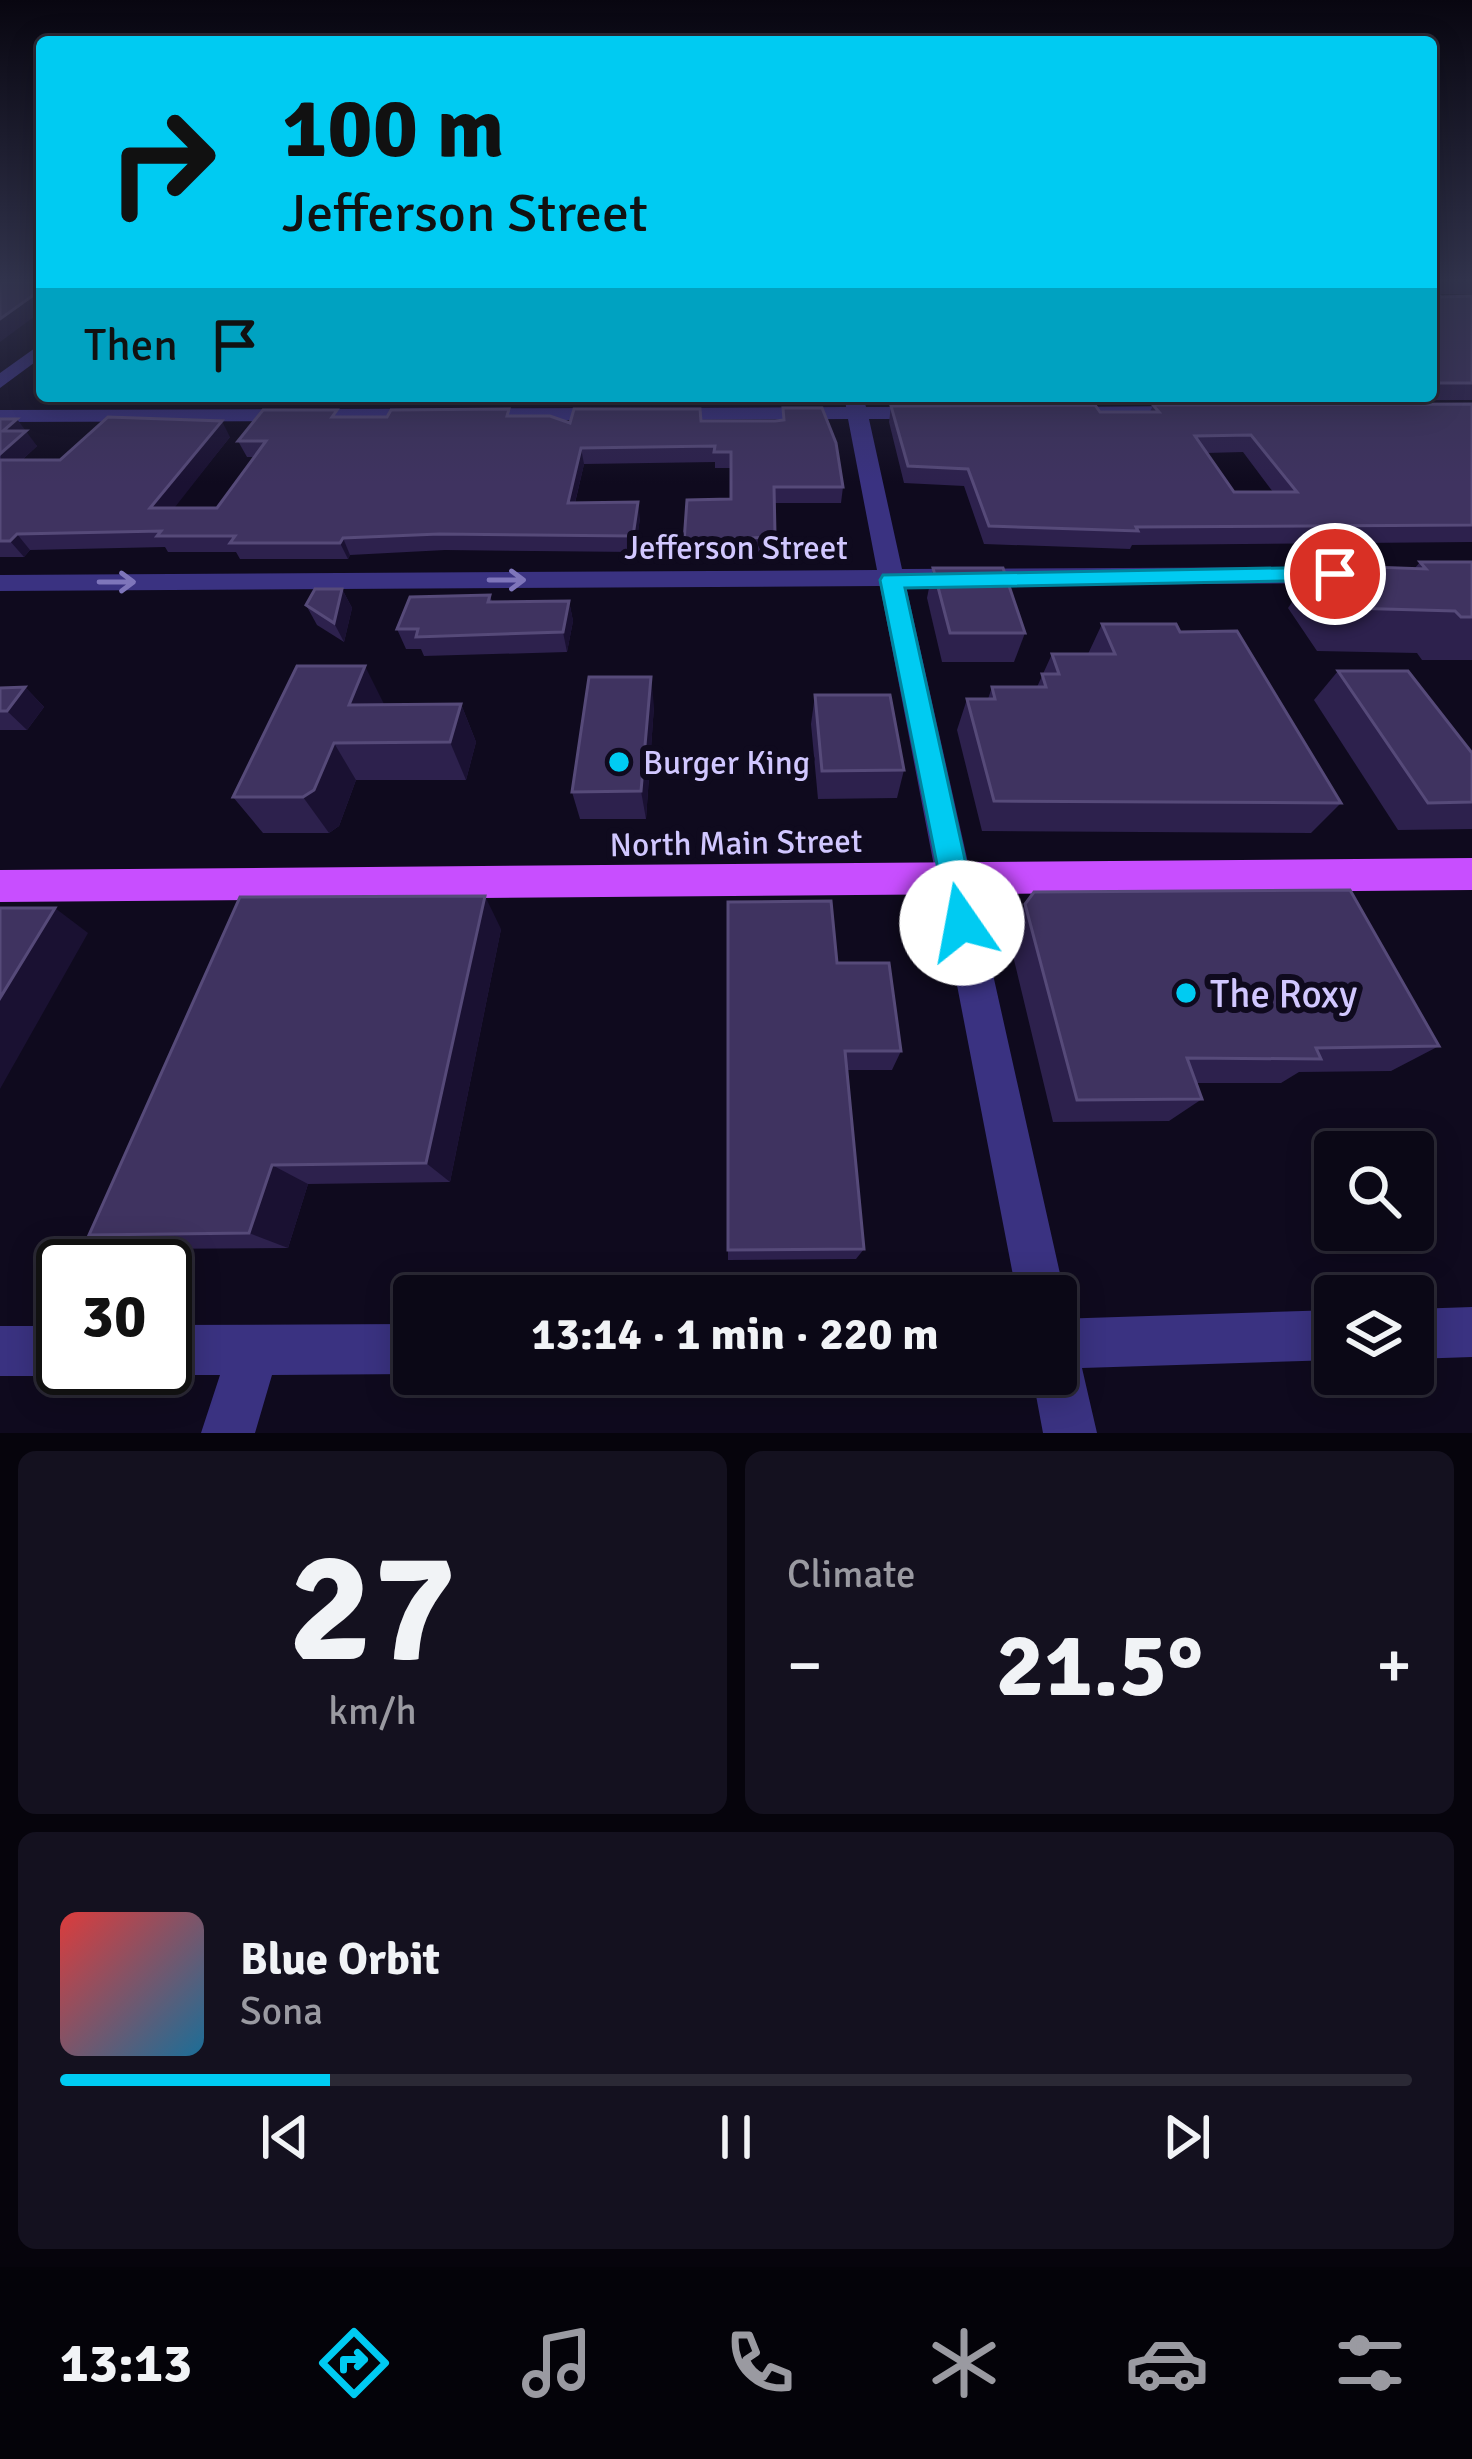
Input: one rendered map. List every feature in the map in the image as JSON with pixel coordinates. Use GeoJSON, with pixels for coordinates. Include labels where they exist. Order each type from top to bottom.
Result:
{"type":"FeatureCollection","features":[{"type":"Feature","properties":{"kind":"main road","name":"North Main Street"},"geometry":{"type":"LineString","coordinates":[[0,886],[1472,874]]}},
{"type":"Feature","properties":{"kind":"street"},"geometry":{"type":"LineString","coordinates":[[0,382],[36,353]]}},
{"type":"Feature","properties":{"kind":"street"},"geometry":{"type":"LineString","coordinates":[[253,416],[264,402]]}},
{"type":"Feature","properties":{"kind":"street"},"geometry":{"type":"LineString","coordinates":[[0,416],[856,404],[951,413]]}},
{"type":"Feature","properties":{"kind":"street"},"geometry":{"type":"LineString","coordinates":[[856,404],[1037,1275]]}},
{"type":"Feature","properties":{"kind":"street"},"geometry":{"type":"LineString","coordinates":[[1044,412],[1109,404],[1210,412]]}},
{"type":"Feature","properties":{"kind":"street","name":"Jefferson Street"},"geometry":{"type":"LineString","coordinates":[[0,583],[1381,574]]}},
{"type":"Feature","properties":{"kind":"street"},"geometry":{"type":"LineString","coordinates":[[1434,1333],[1472,1332]]}},
{"type":"Feature","properties":{"kind":"street"},"geometry":{"type":"LineString","coordinates":[[1077,1343],[1314,1337]]}},
{"type":"Feature","properties":{"kind":"street"},"geometry":{"type":"LineString","coordinates":[[228,1433],[254,1349]]}},
{"type":"Feature","properties":{"kind":"street"},"geometry":{"type":"LineString","coordinates":[[192,1350],[393,1349]]}},
{"type":"Feature","properties":{"kind":"street"},"geometry":{"type":"LineString","coordinates":[[0,1352],[36,1351]]}},
{"type":"Feature","properties":{"kind":"street"},"geometry":{"type":"LineString","coordinates":[[1062,1395],[1070,1433]]}},
{"type":"Feature","properties":{"kind":"building"},"geometry":{"type":"Polygon","coordinates":[[[1437,349],[1472,349],[1472,383],[1437,383],[1437,349]]]}},
{"type":"Feature","properties":{"kind":"building"},"geometry":{"type":"Polygon","coordinates":[[[1472,404],[1472,525],[1136,527],[1138,531],[989,526],[968,469],[908,466],[891,406],[1095,405],[1100,412],[1159,412],[1153,405],[1472,404]],[[1251,435],[1195,436],[1234,492],[1297,492],[1251,435]]]}},
{"type":"Feature","properties":{"kind":"building"},"geometry":{"type":"Polygon","coordinates":[[[783,408],[822,408],[836,443],[843,487],[774,487],[775,534],[767,537],[684,542],[687,500],[731,499],[731,452],[714,452],[715,446],[581,448],[568,503],[638,502],[633,536],[439,534],[343,538],[340,543],[230,543],[235,536],[157,536],[161,531],[17,534],[10,541],[0,541],[0,460],[60,460],[108,417],[222,421],[150,508],[217,508],[266,441],[238,441],[263,410],[337,410],[332,417],[387,417],[391,410],[509,409],[507,416],[550,416],[570,423],[574,409],[700,409],[701,421],[775,421],[784,420],[783,408]]]}},
{"type":"Feature","properties":{"kind":"building"},"geometry":{"type":"Polygon","coordinates":[[[0,419],[17,419],[3,431],[26,431],[0,454],[0,419]]]}},
{"type":"Feature","properties":{"kind":"building"},"geometry":{"type":"Polygon","coordinates":[[[1420,562],[1472,562],[1472,617],[1461,617],[1455,611],[1349,608],[1317,565],[1426,569],[1420,562]]]}},
{"type":"Feature","properties":{"kind":"building"},"geometry":{"type":"Polygon","coordinates":[[[933,568],[1003,568],[1025,633],[950,633],[933,568]]]}},
{"type":"Feature","properties":{"kind":"building"},"geometry":{"type":"Polygon","coordinates":[[[315,589],[342,589],[334,623],[306,605],[315,589]]]}},
{"type":"Feature","properties":{"kind":"building"},"geometry":{"type":"Polygon","coordinates":[[[490,595],[488,602],[569,601],[563,632],[416,637],[418,629],[397,629],[410,597],[490,595]]]}},
{"type":"Feature","properties":{"kind":"building"},"geometry":{"type":"Polygon","coordinates":[[[1102,624],[1176,624],[1180,632],[1237,631],[1341,803],[994,801],[967,699],[995,699],[992,687],[1046,687],[1042,674],[1059,674],[1052,654],[1115,654],[1102,624]]]}},
{"type":"Feature","properties":{"kind":"building"},"geometry":{"type":"Polygon","coordinates":[[[297,666],[365,666],[349,705],[461,704],[450,742],[334,743],[314,790],[303,797],[233,797],[297,666]]]}},
{"type":"Feature","properties":{"kind":"building"},"geometry":{"type":"Polygon","coordinates":[[[1338,671],[1408,671],[1472,753],[1472,802],[1428,803],[1338,671]]]}},
{"type":"Feature","properties":{"kind":"building","name":"Burger King"},"geometry":{"type":"Polygon","coordinates":[[[589,677],[651,677],[641,791],[572,792],[589,677]]]}},
{"type":"Feature","properties":{"kind":"building"},"geometry":{"type":"Polygon","coordinates":[[[25,687],[7,711],[0,711],[0,688],[25,687]]]}},
{"type":"Feature","properties":{"kind":"building"},"geometry":{"type":"Polygon","coordinates":[[[815,695],[890,695],[904,770],[822,771],[815,695]]]}},
{"type":"Feature","properties":{"kind":"building","name":"The Roxy"},"geometry":{"type":"Polygon","coordinates":[[[1350,890],[1439,1046],[1316,1048],[1321,1059],[1187,1058],[1202,1099],[1077,1100],[1025,904],[1034,892],[1350,890]]]}},
{"type":"Feature","properties":{"kind":"building"},"geometry":{"type":"Polygon","coordinates":[[[485,896],[426,1163],[272,1165],[249,1233],[89,1235],[240,897],[485,896]]]}},
{"type":"Feature","properties":{"kind":"building"},"geometry":{"type":"Polygon","coordinates":[[[831,901],[837,963],[889,963],[901,1051],[845,1051],[864,1249],[728,1250],[728,902],[831,901]]]}},
{"type":"Feature","properties":{"kind":"building"},"geometry":{"type":"Polygon","coordinates":[[[0,908],[55,908],[0,998],[0,908]]]}},
{"type":"Feature","properties":{"kind":"place","name":"Burger King"},"geometry":{"type":"Point","coordinates":[619,762]}},
{"type":"Feature","properties":{"kind":"place","name":"The Roxy"},"geometry":{"type":"Point","coordinates":[1186,993]}},
{"type":"Feature","properties":{"kind":"route"},"geometry":{"type":"LineString","coordinates":[[962,923],[891,580],[1335,574]]}}]}
